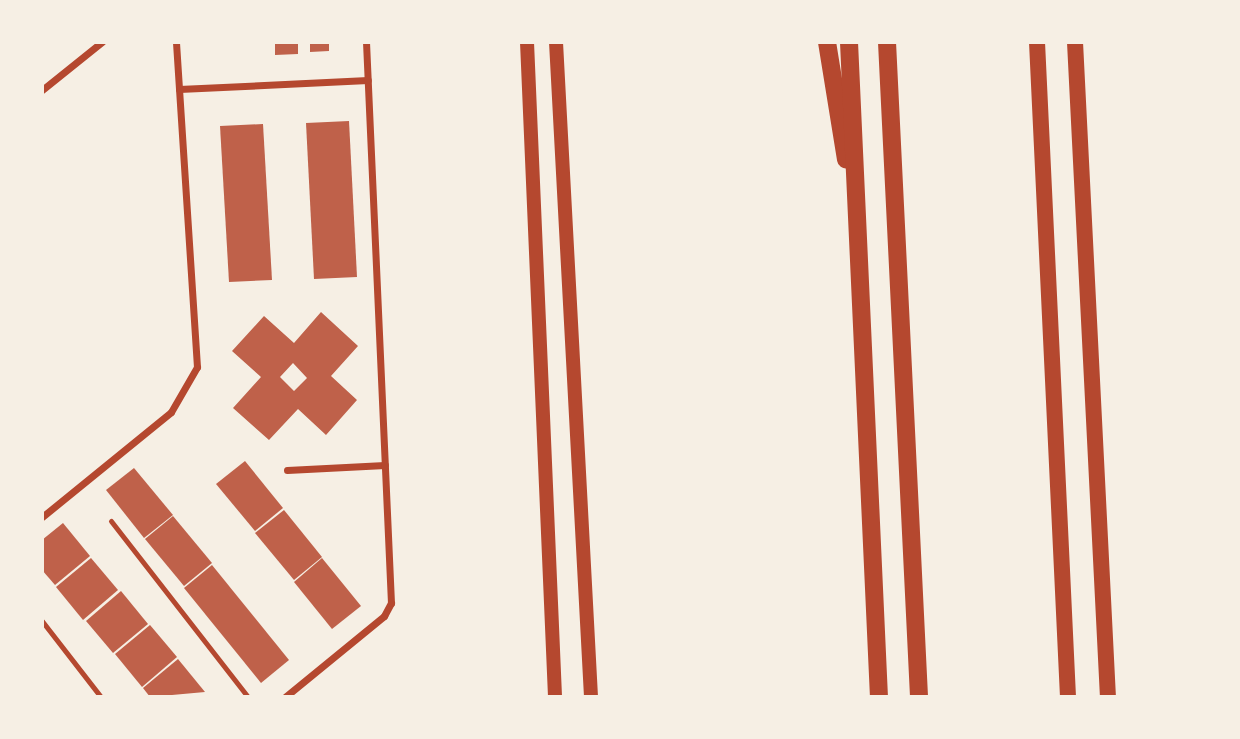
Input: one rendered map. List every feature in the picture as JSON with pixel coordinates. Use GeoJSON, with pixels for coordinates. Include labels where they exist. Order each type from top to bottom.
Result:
{"type":"FeatureCollection","features":[{"type":"Feature","properties":{"kind":"highway"},"geometry":{"type":"LineString","coordinates":[[827,42],[856,209]]}},
{"type":"Feature","properties":{"kind":"highway"},"geometry":{"type":"LineString","coordinates":[[849,42],[879,697]]}},
{"type":"Feature","properties":{"kind":"highway"},"geometry":{"type":"LineString","coordinates":[[887,42],[919,697]]}},
{"type":"Feature","properties":{"kind":"highway"},"geometry":{"type":"LineString","coordinates":[[1037,42],[1068,697]]}},
{"type":"Feature","properties":{"kind":"highway"},"geometry":{"type":"LineString","coordinates":[[1075,42],[1108,697]]}},
{"type":"Feature","properties":{"kind":"main road"},"geometry":{"type":"LineString","coordinates":[[527,42],[555,697]]}},
{"type":"Feature","properties":{"kind":"main road"},"geometry":{"type":"LineString","coordinates":[[556,42],[591,697]]}},
{"type":"Feature","properties":{"kind":"street"},"geometry":{"type":"LineString","coordinates":[[42,90],[102,42]]}},
{"type":"Feature","properties":{"kind":"street"},"geometry":{"type":"LineString","coordinates":[[42,517],[171,412],[197,367],[176,42]]}},
{"type":"Feature","properties":{"kind":"street"},"geometry":{"type":"LineString","coordinates":[[285,697],[384,616],[391,603],[366,42]]}},
{"type":"Feature","properties":{"kind":"street"},"geometry":{"type":"LineString","coordinates":[[179,89],[368,80]]}},
{"type":"Feature","properties":{"kind":"street"},"geometry":{"type":"LineString","coordinates":[[287,470],[385,466]]}},
{"type":"Feature","properties":{"kind":"lane"},"geometry":{"type":"LineString","coordinates":[[111,521],[248,697]]}},
{"type":"Feature","properties":{"kind":"lane"},"geometry":{"type":"LineString","coordinates":[[42,621],[101,697]]}},
{"type":"Feature","properties":{"kind":"building"},"geometry":{"type":"Polygon","coordinates":[[[275,42],[298,42],[298,54],[275,55],[275,42]]]}},
{"type":"Feature","properties":{"kind":"building"},"geometry":{"type":"Polygon","coordinates":[[[310,42],[329,42],[329,51],[310,52],[310,42]]]}},
{"type":"Feature","properties":{"kind":"building"},"geometry":{"type":"Polygon","coordinates":[[[349,121],[357,277],[314,279],[306,123],[349,121]]]}},
{"type":"Feature","properties":{"kind":"building"},"geometry":{"type":"Polygon","coordinates":[[[263,124],[272,280],[229,282],[220,126],[263,124]]]}},
{"type":"Feature","properties":{"kind":"building"},"geometry":{"type":"Polygon","coordinates":[[[321,312],[358,346],[331,376],[357,400],[326,435],[298,409],[269,440],[233,408],[261,377],[232,351],[264,316],[294,343],[321,312]],[[293,363],[280,377],[294,391],[307,378],[293,363]]]}},
{"type":"Feature","properties":{"kind":"building"},"geometry":{"type":"Polygon","coordinates":[[[245,461],[283,508],[255,531],[216,484],[245,461]]]}},
{"type":"Feature","properties":{"kind":"building"},"geometry":{"type":"Polygon","coordinates":[[[134,468],[173,515],[144,538],[106,490],[134,468]]]}},
{"type":"Feature","properties":{"kind":"building"},"geometry":{"type":"Polygon","coordinates":[[[284,510],[322,557],[294,580],[255,533],[284,510]]]}},
{"type":"Feature","properties":{"kind":"building"},"geometry":{"type":"Polygon","coordinates":[[[173,516],[212,563],[184,586],[145,539],[173,516]]]}},
{"type":"Feature","properties":{"kind":"building"},"geometry":{"type":"Polygon","coordinates":[[[63,523],[90,556],[55,585],[42,570],[42,540],[63,523]]]}},
{"type":"Feature","properties":{"kind":"building"},"geometry":{"type":"Polygon","coordinates":[[[91,558],[118,590],[83,620],[56,587],[91,558]]]}},
{"type":"Feature","properties":{"kind":"building"},"geometry":{"type":"Polygon","coordinates":[[[322,558],[361,606],[332,629],[294,582],[322,558]]]}},
{"type":"Feature","properties":{"kind":"building"},"geometry":{"type":"Polygon","coordinates":[[[212,565],[289,660],[261,683],[184,588],[212,565]]]}},
{"type":"Feature","properties":{"kind":"building"},"geometry":{"type":"Polygon","coordinates":[[[121,591],[148,624],[113,653],[86,621],[121,591]]]}},
{"type":"Feature","properties":{"kind":"building"},"geometry":{"type":"Polygon","coordinates":[[[150,625],[177,657],[142,687],[115,654],[150,625]]]}},
{"type":"Feature","properties":{"kind":"building"},"geometry":{"type":"Polygon","coordinates":[[[178,659],[205,692],[150,697],[143,688],[178,659]]]}}]}
